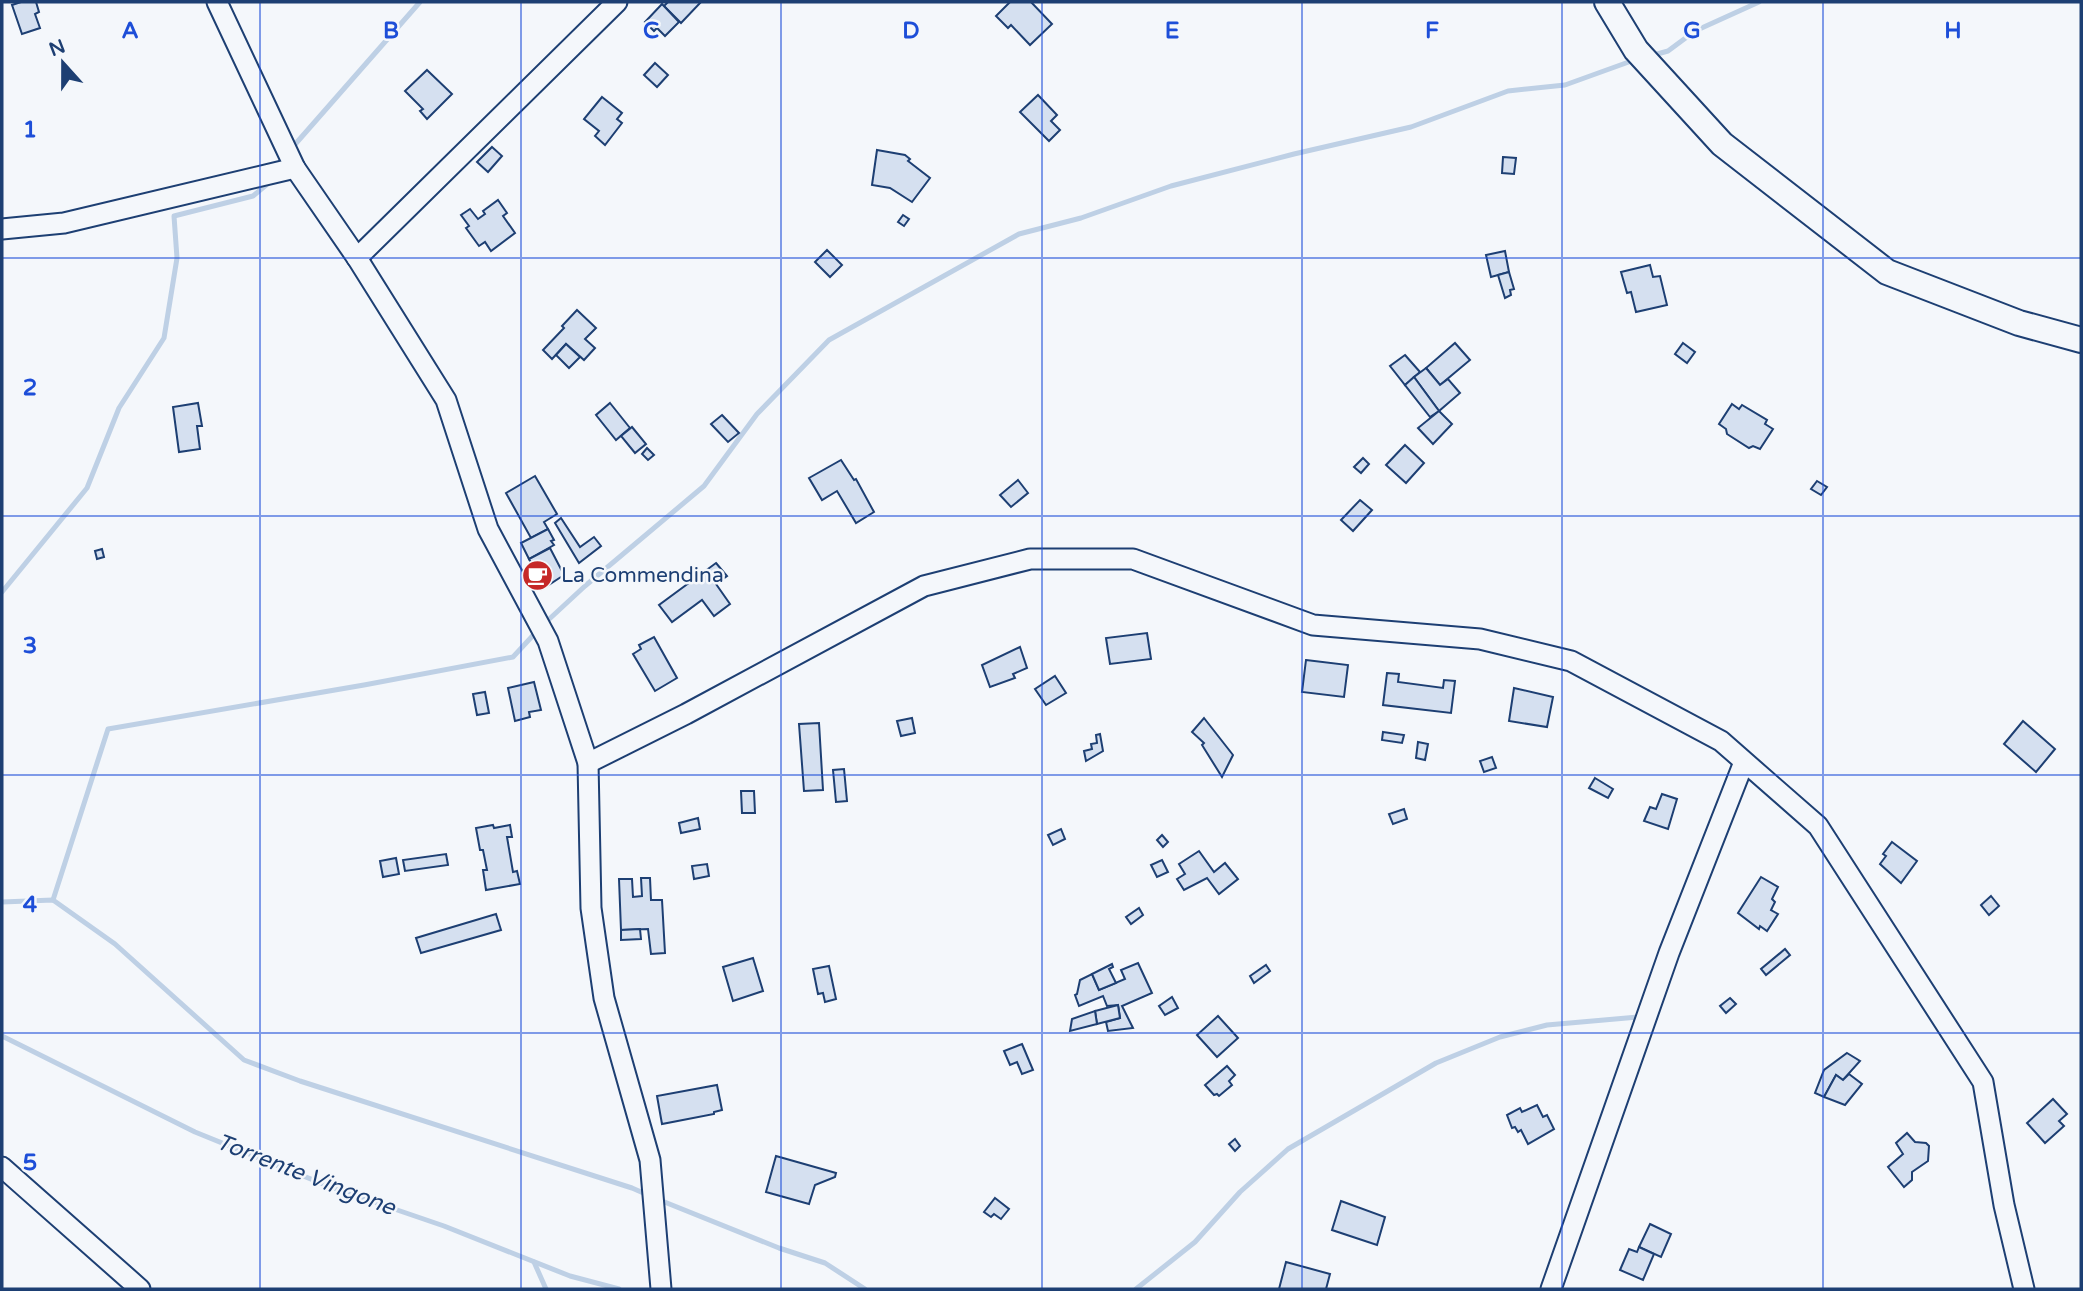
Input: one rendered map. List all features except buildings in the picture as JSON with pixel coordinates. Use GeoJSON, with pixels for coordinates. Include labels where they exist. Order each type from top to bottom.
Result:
{"type":"FeatureCollection","features":[{"type":"Feature","properties":{"kind":"main road"},"geometry":{"type":"LineString","coordinates":[[1607,2],[1636,50],[1722,144],[1887,272],[2019,323],[2081,340]]}},
{"type":"Feature","properties":{"kind":"street"},"geometry":{"type":"LineString","coordinates":[[217,2],[295,168],[357,258],[446,400],[488,529],[548,641],[588,763],[593,921],[604,998],[650,1160],[662,1289]]}},
{"type":"Feature","properties":{"kind":"street"},"geometry":{"type":"LineString","coordinates":[[357,258],[617,2]]}},
{"type":"Feature","properties":{"kind":"street"},"geometry":{"type":"LineString","coordinates":[[2,229],[64,223],[295,168]]}},
{"type":"Feature","properties":{"kind":"street"},"geometry":{"type":"LineString","coordinates":[[588,763],[686,714],[924,586],[1030,559],[1133,559],[1313,625],[1480,639],[1571,661],[1721,741],[1818,826],[1983,1082],[2004,1205],[2024,1289]]}},
{"type":"Feature","properties":{"kind":"street"},"geometry":{"type":"LineString","coordinates":[[1551,1289],[1669,953],[1744,762]]}},
{"type":"Feature","properties":{"kind":"street"},"geometry":{"type":"LineString","coordinates":[[2,1167],[140,1289]]}},
{"type":"Feature","properties":{"kind":"waterway"},"geometry":{"type":"LineString","coordinates":[[291,149],[420,2]]}},
{"type":"Feature","properties":{"kind":"waterway"},"geometry":{"type":"LineString","coordinates":[[1650,56],[1668,51],[1695,31],[1759,2]]}},
{"type":"Feature","properties":{"kind":"waterway"},"geometry":{"type":"LineString","coordinates":[[545,623],[704,486],[757,414],[829,340],[1019,234],[1081,218],[1171,186],[1411,127],[1508,91],[1565,85],[1637,59]]}},
{"type":"Feature","properties":{"kind":"waterway"},"geometry":{"type":"LineString","coordinates":[[2,592],[87,488],[119,408],[164,338],[177,258],[174,216],[253,196],[271,181]]}},
{"type":"Feature","properties":{"kind":"waterway"},"geometry":{"type":"LineString","coordinates":[[53,900],[108,729],[513,657],[538,630]]}},
{"type":"Feature","properties":{"kind":"waterway"},"geometry":{"type":"LineString","coordinates":[[2,902],[53,900],[115,944],[244,1060],[300,1081],[648,1195]]}},
{"type":"Feature","properties":{"kind":"waterway"},"geometry":{"type":"LineString","coordinates":[[1136,1289],[1195,1242],[1240,1192],[1288,1149],[1436,1063],[1500,1037],[1547,1025],[1638,1017]]}},
{"type":"Feature","properties":{"kind":"waterway","name":"Torrente Vingone"},"geometry":{"type":"LineString","coordinates":[[2,1036],[195,1132],[333,1188],[444,1226],[570,1276],[619,1289]]}},
{"type":"Feature","properties":{"kind":"waterway"},"geometry":{"type":"LineString","coordinates":[[657,1199],[779,1248],[825,1263],[865,1289]]}},
{"type":"Feature","properties":{"kind":"waterway"},"geometry":{"type":"LineString","coordinates":[[534,1262],[546,1289]]}},
{"type":"Feature","properties":{"kind":"place","name":"La Commendina"},"geometry":{"type":"Point","coordinates":[538,575]}}]}
